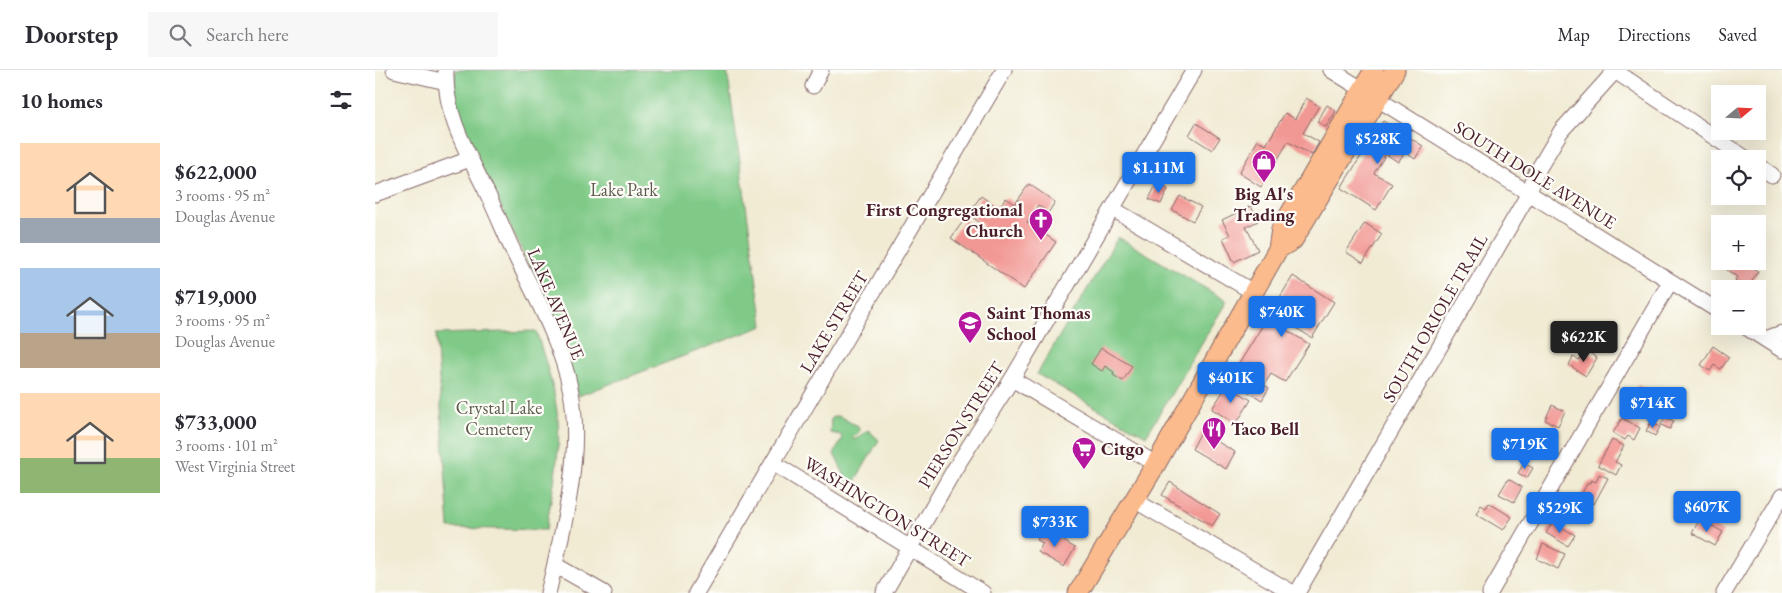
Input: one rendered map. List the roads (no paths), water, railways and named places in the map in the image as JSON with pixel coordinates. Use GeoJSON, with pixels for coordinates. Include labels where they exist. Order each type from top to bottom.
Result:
{"type":"FeatureCollection","features":[{"type":"Feature","properties":{"kind":"main road"},"geometry":{"type":"LineString","coordinates":[[1370,95],[1375,70]]}},
{"type":"Feature","properties":{"kind":"main road"},"geometry":{"type":"LineString","coordinates":[[1078,593],[1156,464],[1278,249],[1293,240],[1315,188],[1370,95],[1395,70]]}},
{"type":"Feature","properties":{"kind":"street"},"geometry":{"type":"LineString","coordinates":[[393,70],[446,76]]}},
{"type":"Feature","properties":{"kind":"street"},"geometry":{"type":"LineString","coordinates":[[813,86],[821,70]]}},
{"type":"Feature","properties":{"kind":"street","name":"LAKE STREET"},"geometry":{"type":"LineString","coordinates":[[696,593],[1004,70]]}},
{"type":"Feature","properties":{"kind":"street","name":"PIERSON STREET"},"geometry":{"type":"LineString","coordinates":[[884,593],[954,470],[1012,379],[1194,70]]}},
{"type":"Feature","properties":{"kind":"street","name":"SOUTH DOLE AVENUE"},"geometry":{"type":"LineString","coordinates":[[1331,70],[1711,307]]}},
{"type":"Feature","properties":{"kind":"street"},"geometry":{"type":"LineString","coordinates":[[1616,71],[1734,150]]}},
{"type":"Feature","properties":{"kind":"street","name":"SOUTH ORIOLE TRAIL"},"geometry":{"type":"LineString","coordinates":[[1297,593],[1529,193],[1536,173],[1561,132],[1616,71]]}},
{"type":"Feature","properties":{"kind":"street","name":"LAKE AVENUE"},"geometry":{"type":"LineString","coordinates":[[446,76],[449,108],[470,159],[537,299],[558,349],[571,392],[573,412],[572,463],[565,521],[547,593]]}},
{"type":"Feature","properties":{"kind":"street"},"geometry":{"type":"LineString","coordinates":[[375,194],[470,159]]}},
{"type":"Feature","properties":{"kind":"street"},"geometry":{"type":"LineString","coordinates":[[1766,171],[1772,175]]}},
{"type":"Feature","properties":{"kind":"street"},"geometry":{"type":"LineString","coordinates":[[1113,209],[1253,292]]}},
{"type":"Feature","properties":{"kind":"street"},"geometry":{"type":"LineString","coordinates":[[1490,593],[1670,282]]}},
{"type":"Feature","properties":{"kind":"street"},"geometry":{"type":"LineString","coordinates":[[1765,339],[1782,332]]}},
{"type":"Feature","properties":{"kind":"street"},"geometry":{"type":"LineString","coordinates":[[1759,335],[1782,350]]}},
{"type":"Feature","properties":{"kind":"street"},"geometry":{"type":"LineString","coordinates":[[1012,379],[1156,464]]}},
{"type":"Feature","properties":{"kind":"street","name":"WASHINGTON STREET"},"geometry":{"type":"LineString","coordinates":[[773,462],[983,593]]}},
{"type":"Feature","properties":{"kind":"street"},"geometry":{"type":"LineString","coordinates":[[1724,593],[1782,496]]}},
{"type":"Feature","properties":{"kind":"street"},"geometry":{"type":"LineString","coordinates":[[1134,500],[1293,593]]}},
{"type":"Feature","properties":{"kind":"street"},"geometry":{"type":"LineString","coordinates":[[555,565],[604,593]]}},
{"type":"Feature","properties":{"kind":"place","name":"Big Al's Trading"},"geometry":{"type":"Point","coordinates":[1264,183]}},
{"type":"Feature","properties":{"kind":"place","name":"First Congregational Church"},"geometry":{"type":"Point","coordinates":[1041,241]}},
{"type":"Feature","properties":{"kind":"place","name":"Saint Thomas School"},"geometry":{"type":"Point","coordinates":[970,344]}},
{"type":"Feature","properties":{"kind":"place","name":"Taco Bell"},"geometry":{"type":"Point","coordinates":[1214,450]}},
{"type":"Feature","properties":{"kind":"place","name":"Citgo"},"geometry":{"type":"Point","coordinates":[1084,470]}},
{"type":"Feature","properties":{"kind":"park label","name":"Lake Park"},"geometry":{"type":"Point","coordinates":[624,190]}},
{"type":"Feature","properties":{"kind":"park label","name":"Crystal Lake Cemetery"},"geometry":{"type":"Point","coordinates":[499,418]}}]}
